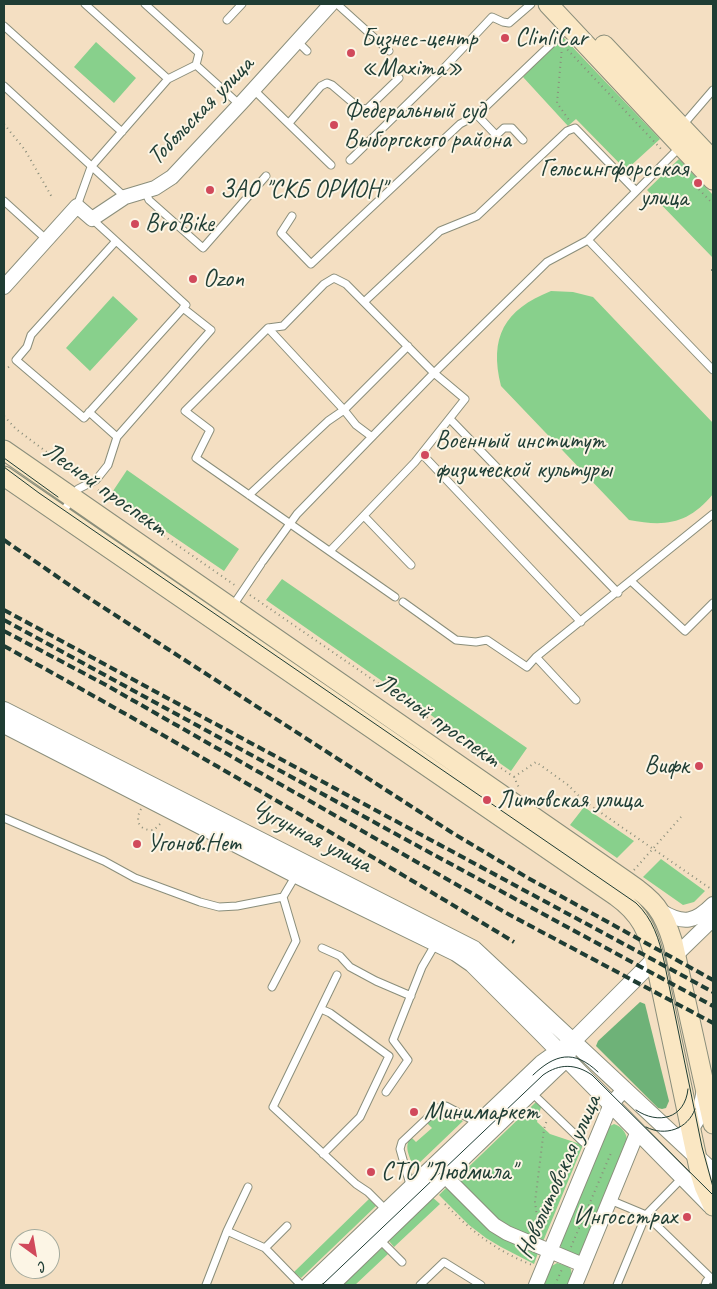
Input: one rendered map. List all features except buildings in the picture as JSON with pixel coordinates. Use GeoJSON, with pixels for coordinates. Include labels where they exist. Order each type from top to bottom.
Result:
{"type":"FeatureCollection","features":[{"type":"Feature","properties":{"kind":"main road"},"geometry":{"type":"LineString","coordinates":[[556,5],[570,27],[678,140],[713,160]]}},
{"type":"Feature","properties":{"kind":"main road"},"geometry":{"type":"LineString","coordinates":[[556,5],[713,180]]}},
{"type":"Feature","properties":{"kind":"main road","name":"Лесной проспект"},"geometry":{"type":"LineString","coordinates":[[4,450],[644,893],[661,911],[667,924],[713,1124]]}},
{"type":"Feature","properties":{"kind":"main road","name":"Лесной проспект"},"geometry":{"type":"LineString","coordinates":[[4,476],[625,903],[644,926],[656,959],[682,1133],[697,1158],[704,1186],[713,1208]]}},
{"type":"Feature","properties":{"kind":"main road"},"geometry":{"type":"LineString","coordinates":[[362,722],[373,706]]}},
{"type":"Feature","properties":{"kind":"street","name":"Тобольская улица"},"geometry":{"type":"LineString","coordinates":[[92,219],[125,197],[156,188],[172,178],[254,90],[302,46],[329,5]]}},
{"type":"Feature","properties":{"kind":"street"},"geometry":{"type":"LineString","coordinates":[[4,287],[78,206],[92,219]]}},
{"type":"Feature","properties":{"kind":"street","name":"Чугунная улица"},"geometry":{"type":"LineString","coordinates":[[4,710],[299,868]]}},
{"type":"Feature","properties":{"kind":"street","name":"Чугунная улица"},"geometry":{"type":"LineString","coordinates":[[4,725],[439,937],[468,945],[573,1040]]}},
{"type":"Feature","properties":{"kind":"street"},"geometry":{"type":"LineString","coordinates":[[661,911],[673,918],[688,920],[704,913],[713,904]]}},
{"type":"Feature","properties":{"kind":"street"},"geometry":{"type":"LineString","coordinates":[[675,956],[713,919]]}},
{"type":"Feature","properties":{"kind":"street","name":"Чугунная улица"},"geometry":{"type":"LineString","coordinates":[[439,937],[456,953],[472,964],[562,1055]]}},
{"type":"Feature","properties":{"kind":"street"},"geometry":{"type":"LineString","coordinates":[[309,1285],[374,1234],[526,1088],[542,1063],[562,1055],[573,1040],[656,959]]}},
{"type":"Feature","properties":{"kind":"street"},"geometry":{"type":"LineString","coordinates":[[573,1040],[625,1089],[682,1133]]}},
{"type":"Feature","properties":{"kind":"street","name":"Лесной проспект"},"geometry":{"type":"LineString","coordinates":[[562,1055],[713,1208]]}},
{"type":"Feature","properties":{"kind":"street"},"geometry":{"type":"LineString","coordinates":[[575,1285],[638,1131],[654,1137],[682,1133],[701,1109],[705,1087]]}},
{"type":"Feature","properties":{"kind":"street","name":"Новолитовская улица"},"geometry":{"type":"LineString","coordinates":[[536,1285],[546,1250],[610,1104],[625,1089]]}},
{"type":"Feature","properties":{"kind":"street"},"geometry":{"type":"LineString","coordinates":[[697,1158],[713,1172]]}},
{"type":"Feature","properties":{"kind":"street"},"geometry":{"type":"LineString","coordinates":[[440,1171],[494,1225],[583,1265]]}},
{"type":"Feature","properties":{"kind":"street"},"geometry":{"type":"LineString","coordinates":[[331,1285],[374,1234],[388,1211],[412,1188],[440,1171]]}},
{"type":"Feature","properties":{"kind":"lane"},"geometry":{"type":"LineString","coordinates":[[85,4],[168,79]]}},
{"type":"Feature","properties":{"kind":"lane"},"geometry":{"type":"LineString","coordinates":[[145,4],[199,54],[196,66]]}},
{"type":"Feature","properties":{"kind":"lane"},"geometry":{"type":"LineString","coordinates":[[227,20],[242,4]]}},
{"type":"Feature","properties":{"kind":"lane"},"geometry":{"type":"LineString","coordinates":[[350,160],[445,67],[492,17],[509,23],[531,4]]}},
{"type":"Feature","properties":{"kind":"lane"},"geometry":{"type":"LineString","coordinates":[[329,5],[390,51]]}},
{"type":"Feature","properties":{"kind":"lane"},"geometry":{"type":"LineString","coordinates":[[4,26],[122,132]]}},
{"type":"Feature","properties":{"kind":"lane"},"geometry":{"type":"LineString","coordinates":[[292,216],[281,233],[310,264],[460,124],[477,115],[570,27]]}},
{"type":"Feature","properties":{"kind":"lane"},"geometry":{"type":"LineString","coordinates":[[78,206],[91,167],[168,79],[196,66]]}},
{"type":"Feature","properties":{"kind":"lane"},"geometry":{"type":"LineString","coordinates":[[196,66],[240,105]]}},
{"type":"Feature","properties":{"kind":"lane"},"geometry":{"type":"LineString","coordinates":[[289,123],[321,86],[327,83],[332,84],[363,110],[367,109],[399,78]]}},
{"type":"Feature","properties":{"kind":"lane"},"geometry":{"type":"LineString","coordinates":[[4,86],[125,197]]}},
{"type":"Feature","properties":{"kind":"lane"},"geometry":{"type":"LineString","coordinates":[[254,90],[331,164]]}},
{"type":"Feature","properties":{"kind":"lane"},"geometry":{"type":"LineString","coordinates":[[231,608],[289,524],[434,372],[547,262],[588,240],[636,192],[678,140],[713,90]]}},
{"type":"Feature","properties":{"kind":"lane"},"geometry":{"type":"LineString","coordinates":[[477,115],[496,135]]}},
{"type":"Feature","properties":{"kind":"lane"},"geometry":{"type":"LineString","coordinates":[[487,144],[504,128],[512,128],[523,140]]}},
{"type":"Feature","properties":{"kind":"lane"},"geometry":{"type":"LineString","coordinates":[[364,302],[440,231],[477,216],[567,131],[575,128],[636,192]]}},
{"type":"Feature","properties":{"kind":"lane"},"geometry":{"type":"LineString","coordinates":[[146,191],[149,200],[203,248],[266,176]]}},
{"type":"Feature","properties":{"kind":"lane"},"geometry":{"type":"LineString","coordinates":[[5,205],[47,240]]}},
{"type":"Feature","properties":{"kind":"lane"},"geometry":{"type":"LineString","coordinates":[[92,219],[186,305],[84,418],[16,360],[27,346],[31,336],[116,241]]}},
{"type":"Feature","properties":{"kind":"lane"},"geometry":{"type":"LineString","coordinates":[[588,240],[713,370]]}},
{"type":"Feature","properties":{"kind":"lane"},"geometry":{"type":"LineString","coordinates":[[330,551],[422,454],[465,399],[434,372],[346,284],[334,278],[324,284],[283,326],[268,328],[185,411],[210,430],[196,458],[396,597]]}},
{"type":"Feature","properties":{"kind":"lane"},"geometry":{"type":"LineString","coordinates":[[60,515],[78,489],[96,480],[108,465],[117,437],[211,330],[183,308]]}},
{"type":"Feature","properties":{"kind":"lane"},"geometry":{"type":"LineString","coordinates":[[268,328],[356,424],[372,437]]}},
{"type":"Feature","properties":{"kind":"lane"},"geometry":{"type":"LineString","coordinates":[[249,495],[328,421],[344,410],[408,346]]}},
{"type":"Feature","properties":{"kind":"lane"},"geometry":{"type":"LineString","coordinates":[[89,412],[117,437]]}},
{"type":"Feature","properties":{"kind":"lane"},"geometry":{"type":"LineString","coordinates":[[450,419],[618,593]]}},
{"type":"Feature","properties":{"kind":"lane"},"geometry":{"type":"LineString","coordinates":[[422,454],[581,622]]}},
{"type":"Feature","properties":{"kind":"lane"},"geometry":{"type":"LineString","coordinates":[[403,602],[456,640],[476,642],[487,640],[527,667],[536,657],[632,582],[713,514]]}},
{"type":"Feature","properties":{"kind":"lane"},"geometry":{"type":"LineString","coordinates":[[364,516],[411,565]]}},
{"type":"Feature","properties":{"kind":"lane"},"geometry":{"type":"LineString","coordinates":[[632,582],[685,631],[713,603]]}},
{"type":"Feature","properties":{"kind":"lane"},"geometry":{"type":"LineString","coordinates":[[536,657],[576,700]]}},
{"type":"Feature","properties":{"kind":"lane"},"geometry":{"type":"LineString","coordinates":[[4,818],[104,861],[135,878],[200,902],[219,907],[237,906],[283,897]]}},
{"type":"Feature","properties":{"kind":"lane"},"geometry":{"type":"LineString","coordinates":[[272,987],[296,941],[283,897],[299,868]]}},
{"type":"Feature","properties":{"kind":"lane"},"geometry":{"type":"LineString","coordinates":[[386,1092],[408,1060],[393,1040],[422,967],[439,937]]}},
{"type":"Feature","properties":{"kind":"lane"},"geometry":{"type":"LineString","coordinates":[[322,948],[340,956],[350,967],[359,972],[411,996]]}},
{"type":"Feature","properties":{"kind":"lane"},"geometry":{"type":"LineString","coordinates":[[337,975],[273,1107],[388,1211]]}},
{"type":"Feature","properties":{"kind":"lane"},"geometry":{"type":"LineString","coordinates":[[321,1009],[330,1013],[389,1056],[360,1117],[323,1154]]}},
{"type":"Feature","properties":{"kind":"lane"},"geometry":{"type":"LineString","coordinates":[[526,1088],[583,1142]]}},
{"type":"Feature","properties":{"kind":"lane"},"geometry":{"type":"LineString","coordinates":[[412,1188],[400,1149],[402,1142],[438,1108],[446,1106],[484,1128]]}},
{"type":"Feature","properties":{"kind":"lane"},"geometry":{"type":"LineString","coordinates":[[617,1285],[646,1215],[683,1177]]}},
{"type":"Feature","properties":{"kind":"lane"},"geometry":{"type":"LineString","coordinates":[[206,1285],[227,1231],[248,1187]]}},
{"type":"Feature","properties":{"kind":"lane"},"geometry":{"type":"LineString","coordinates":[[610,1200],[646,1215],[712,1278],[705,1285]]}},
{"type":"Feature","properties":{"kind":"lane"},"geometry":{"type":"LineString","coordinates":[[265,1248],[287,1226]]}},
{"type":"Feature","properties":{"kind":"lane"},"geometry":{"type":"LineString","coordinates":[[227,1231],[265,1248],[301,1285]]}},
{"type":"Feature","properties":{"kind":"lane"},"geometry":{"type":"LineString","coordinates":[[374,1234],[402,1262]]}},
{"type":"Feature","properties":{"kind":"lane"},"geometry":{"type":"LineString","coordinates":[[420,1285],[444,1262],[481,1285]]}},
{"type":"Feature","properties":{"kind":"path"},"geometry":{"type":"LineString","coordinates":[[575,128],[557,103],[562,44],[678,140]]}},
{"type":"Feature","properties":{"kind":"path"},"geometry":{"type":"LineString","coordinates":[[4,124],[25,150],[53,198]]}},
{"type":"Feature","properties":{"kind":"path"},"geometry":{"type":"LineString","coordinates":[[686,176],[713,204]]}},
{"type":"Feature","properties":{"kind":"path"},"geometry":{"type":"LineString","coordinates":[[4,416],[16,429],[88,484],[221,576]]}},
{"type":"Feature","properties":{"kind":"path"},"geometry":{"type":"LineString","coordinates":[[266,606],[514,777],[519,789]]}},
{"type":"Feature","properties":{"kind":"path"},"geometry":{"type":"LineString","coordinates":[[514,777],[536,762],[568,784],[584,801],[711,889]]}},
{"type":"Feature","properties":{"kind":"path"},"geometry":{"type":"LineString","coordinates":[[143,804],[138,818],[140,827],[154,830],[158,828],[166,816]]}},
{"type":"Feature","properties":{"kind":"path"},"geometry":{"type":"LineString","coordinates":[[632,872],[681,818]]}},
{"type":"Feature","properties":{"kind":"path"},"geometry":{"type":"LineString","coordinates":[[546,1250],[537,1224],[535,1202],[544,1129],[550,1111]]}},
{"type":"Feature","properties":{"kind":"path"},"geometry":{"type":"LineString","coordinates":[[605,1150],[616,1155]]}},
{"type":"Feature","properties":{"kind":"path"},"geometry":{"type":"LineString","coordinates":[[567,1254],[611,1153]]}},
{"type":"Feature","properties":{"kind":"path"},"geometry":{"type":"LineString","coordinates":[[444,1204],[467,1227],[484,1240],[536,1267]]}},
{"type":"Feature","properties":{"kind":"path"},"geometry":{"type":"LineString","coordinates":[[555,1285],[564,1264]]}},
{"type":"Feature","properties":{"kind":"green space"},"geometry":{"type":"Polygon","coordinates":[[[563,37],[660,139],[626,170],[576,119],[568,126],[523,77],[563,37]]]}},
{"type":"Feature","properties":{"kind":"green space"},"geometry":{"type":"Polygon","coordinates":[[[96,42],[136,78],[114,103],[74,67],[96,42]]]}},
{"type":"Feature","properties":{"kind":"green space"},"geometry":{"type":"Polygon","coordinates":[[[679,159],[713,195],[713,258],[647,190],[679,159]]]}},
{"type":"Feature","properties":{"kind":"green space"},"geometry":{"type":"Polygon","coordinates":[[[551,291],[573,292],[593,297],[713,423],[713,494],[695,512],[676,521],[665,523],[629,520],[501,386],[497,353],[499,339],[504,327],[511,316],[522,307],[551,291]]]}},
{"type":"Feature","properties":{"kind":"green space"},"geometry":{"type":"Polygon","coordinates":[[[113,296],[138,319],[90,371],[66,348],[113,296]]]}},
{"type":"Feature","properties":{"kind":"green space"},"geometry":{"type":"Polygon","coordinates":[[[127,470],[239,549],[224,571],[111,494],[127,470]]]}},
{"type":"Feature","properties":{"kind":"green space"},"geometry":{"type":"Polygon","coordinates":[[[282,579],[527,748],[511,771],[266,600],[282,579]]]}},
{"type":"Feature","properties":{"kind":"green space"},"geometry":{"type":"Polygon","coordinates":[[[584,807],[634,841],[617,858],[570,825],[584,807]]]}},
{"type":"Feature","properties":{"kind":"green space"},"geometry":{"type":"Polygon","coordinates":[[[661,859],[705,891],[694,902],[683,905],[643,877],[661,859]]]}},
{"type":"Feature","properties":{"kind":"green space"},"geometry":{"type":"Polygon","coordinates":[[[640,1002],[645,1004],[669,1101],[666,1108],[662,1109],[658,1108],[596,1046],[598,1041],[640,1002]]]}},
{"type":"Feature","properties":{"kind":"green space"},"geometry":{"type":"Polygon","coordinates":[[[536,1102],[541,1107],[537,1122],[550,1134],[583,1145],[542,1244],[500,1225],[456,1179],[536,1102]]]}},
{"type":"Feature","properties":{"kind":"green space"},"geometry":{"type":"Polygon","coordinates":[[[438,1114],[451,1114],[463,1121],[414,1168],[407,1148],[411,1137],[416,1142],[432,1128],[427,1123],[438,1114]]]}},
{"type":"Feature","properties":{"kind":"green space"},"geometry":{"type":"Polygon","coordinates":[[[614,1124],[623,1130],[627,1139],[581,1255],[577,1257],[561,1249],[560,1242],[608,1127],[614,1124]]]}},
{"type":"Feature","properties":{"kind":"green space"},"geometry":{"type":"Polygon","coordinates":[[[447,1187],[491,1230],[538,1253],[534,1264],[486,1238],[469,1225],[439,1195],[447,1187]]]}},
{"type":"Feature","properties":{"kind":"green space"},"geometry":{"type":"Polygon","coordinates":[[[431,1196],[440,1204],[394,1247],[389,1241],[400,1230],[400,1226],[431,1196]]]}},
{"type":"Feature","properties":{"kind":"green space"},"geometry":{"type":"Polygon","coordinates":[[[369,1199],[376,1206],[301,1278],[294,1272],[369,1199]]]}},
{"type":"Feature","properties":{"kind":"green space"},"geometry":{"type":"Polygon","coordinates":[[[382,1248],[388,1254],[355,1285],[342,1285],[382,1248]]]}},
{"type":"Feature","properties":{"kind":"green space"},"geometry":{"type":"Polygon","coordinates":[[[557,1263],[571,1269],[572,1277],[569,1285],[543,1285],[550,1267],[557,1263]]]}},
{"type":"Feature","properties":{"kind":"tram line"},"geometry":{"type":"LineString","coordinates":[[4,458],[58,497]]}},
{"type":"Feature","properties":{"kind":"tram line"},"geometry":{"type":"LineString","coordinates":[[4,467],[39,493],[636,903],[642,909],[651,923],[660,945],[702,1147],[713,1187]]}},
{"type":"Feature","properties":{"kind":"tram line"},"geometry":{"type":"LineString","coordinates":[[533,1075],[549,1062],[565,1057],[581,1060],[598,1072]]}},
{"type":"Feature","properties":{"kind":"tram line"},"geometry":{"type":"LineString","coordinates":[[322,1285],[543,1075],[556,1068],[574,1067],[592,1075],[713,1195]]}},
{"type":"Feature","properties":{"kind":"tram line"},"geometry":{"type":"LineString","coordinates":[[636,1110],[644,1115],[653,1117],[669,1116],[676,1113],[682,1107],[688,1089]]}},
{"type":"Feature","properties":{"kind":"tram line"},"geometry":{"type":"LineString","coordinates":[[646,1127],[661,1131],[675,1129],[687,1122],[695,1109]]}},
{"type":"Feature","properties":{"kind":"railway"},"geometry":{"type":"LineString","coordinates":[[4,540],[81,593],[451,832],[528,878],[713,980]]}},
{"type":"Feature","properties":{"kind":"railway"},"geometry":{"type":"LineString","coordinates":[[4,610],[713,992]]}},
{"type":"Feature","properties":{"kind":"railway"},"geometry":{"type":"LineString","coordinates":[[4,620],[713,1006]]}},
{"type":"Feature","properties":{"kind":"railway"},"geometry":{"type":"LineString","coordinates":[[4,631],[106,685],[510,915],[713,1023]]}},
{"type":"Feature","properties":{"kind":"railway"},"geometry":{"type":"LineString","coordinates":[[4,646],[260,791],[514,942]]}},
{"type":"Feature","properties":{"kind":"place","name":"ClinliCar"},"geometry":{"type":"Point","coordinates":[505,38]}},
{"type":"Feature","properties":{"kind":"place","name":"Бизнес-центр «Maxima»"},"geometry":{"type":"Point","coordinates":[351,53]}},
{"type":"Feature","properties":{"kind":"place","name":"Федеральный суд Выборгского района"},"geometry":{"type":"Point","coordinates":[334,125]}},
{"type":"Feature","properties":{"kind":"place","name":"Гельсингфорсская улица"},"geometry":{"type":"Point","coordinates":[698,183]}},
{"type":"Feature","properties":{"kind":"place","name":"ЗАО \"СКБ ОРИОН\""},"geometry":{"type":"Point","coordinates":[210,190]}},
{"type":"Feature","properties":{"kind":"place","name":"Bro'Bike"},"geometry":{"type":"Point","coordinates":[135,224]}},
{"type":"Feature","properties":{"kind":"place","name":"Ozon"},"geometry":{"type":"Point","coordinates":[193,279]}},
{"type":"Feature","properties":{"kind":"place","name":"Военный институт физической культуры"},"geometry":{"type":"Point","coordinates":[425,455]}},
{"type":"Feature","properties":{"kind":"place","name":"Вифк"},"geometry":{"type":"Point","coordinates":[699,766]}},
{"type":"Feature","properties":{"kind":"place","name":"Литовская улица"},"geometry":{"type":"Point","coordinates":[487,800]}},
{"type":"Feature","properties":{"kind":"place","name":"Угонов.Нет"},"geometry":{"type":"Point","coordinates":[137,844]}},
{"type":"Feature","properties":{"kind":"place","name":"Минимаркет"},"geometry":{"type":"Point","coordinates":[414,1112]}},
{"type":"Feature","properties":{"kind":"place","name":"СТО \"Людмила\""},"geometry":{"type":"Point","coordinates":[371,1172]}},
{"type":"Feature","properties":{"kind":"place","name":"Ингосстрах"},"geometry":{"type":"Point","coordinates":[687,1217]}}]}
